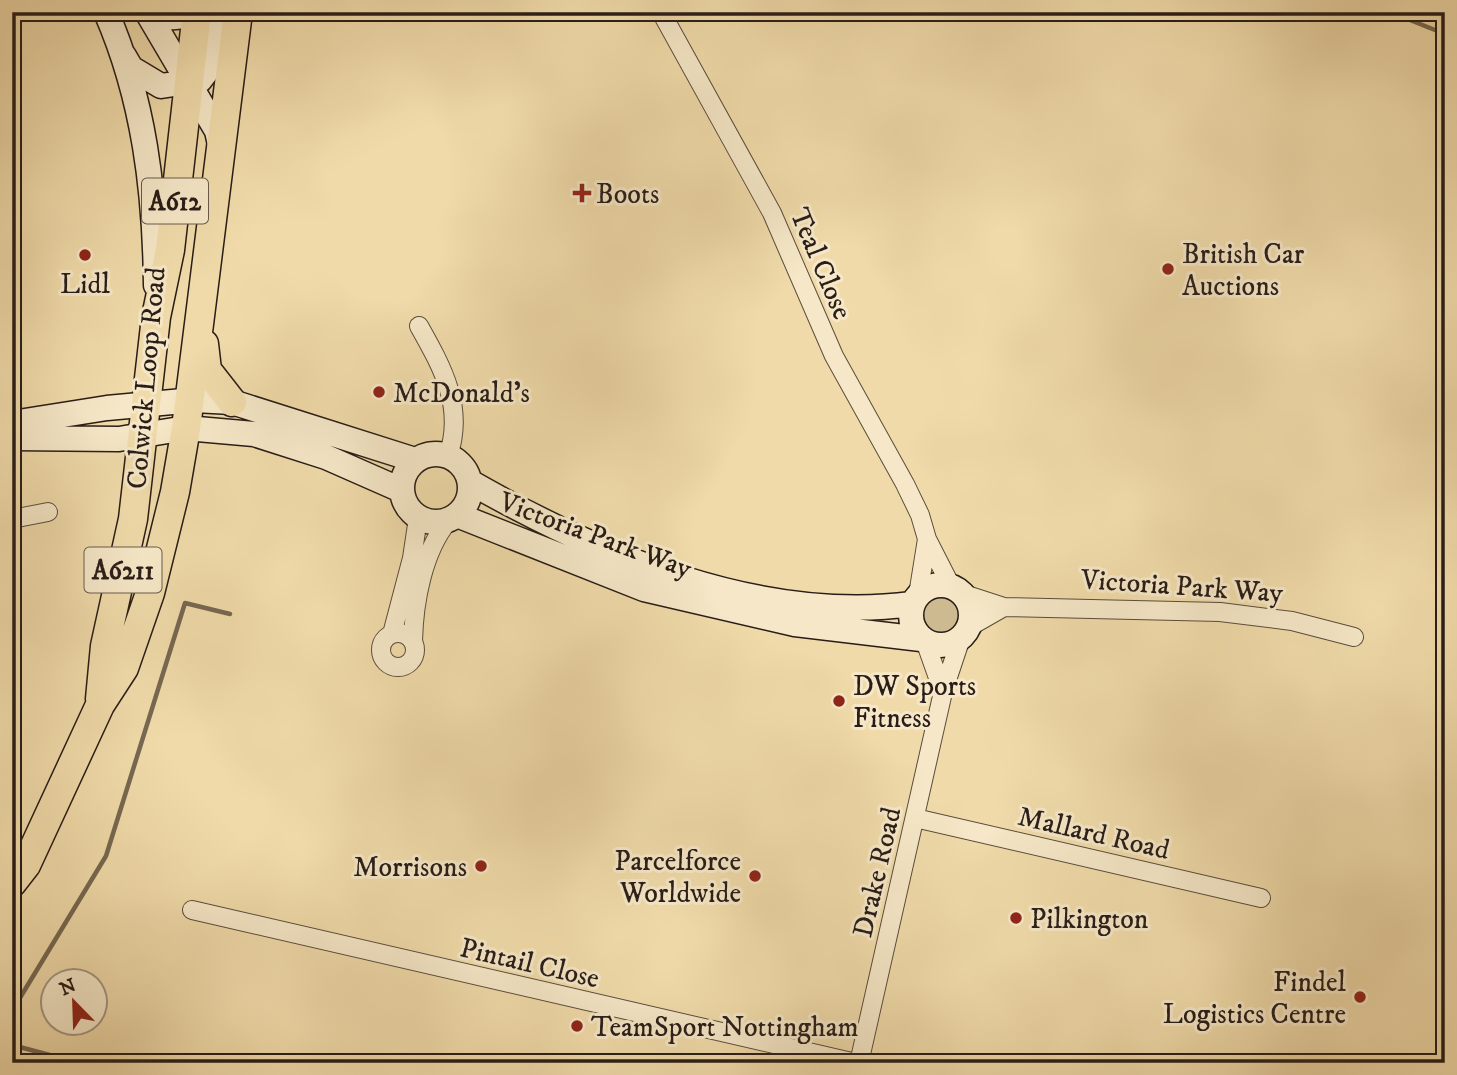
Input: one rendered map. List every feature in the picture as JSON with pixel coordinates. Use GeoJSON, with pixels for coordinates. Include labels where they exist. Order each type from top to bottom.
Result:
{"type":"FeatureCollection","features":[{"type":"Feature","properties":{"kind":"main road","name":"A612"},"geometry":{"type":"LineString","coordinates":[[156,317],[170,250],[194,12]]}},
{"type":"Feature","properties":{"kind":"main road","name":"A612"},"geometry":{"type":"LineString","coordinates":[[158,420],[201,317],[237,12]]}},
{"type":"Feature","properties":{"kind":"main road"},"geometry":{"type":"LineString","coordinates":[[158,420],[187,290],[209,243]]}},
{"type":"Feature","properties":{"kind":"main road","name":"Colwick Loop Road"},"geometry":{"type":"LineString","coordinates":[[100,705],[105,646],[158,420],[156,317]]}},
{"type":"Feature","properties":{"kind":"main road"},"geometry":{"type":"LineString","coordinates":[[201,317],[207,370],[232,402]]}},
{"type":"Feature","properties":{"kind":"main road","name":"Colwick Loop Road"},"geometry":{"type":"LineString","coordinates":[[12,883],[26,864],[100,705],[124,668],[150,593],[180,460],[158,420]]}},
{"type":"Feature","properties":{"kind":"street","name":"Colwick Loop Road"},"geometry":{"type":"LineString","coordinates":[[106,12],[141,120],[151,177],[156,317]]}},
{"type":"Feature","properties":{"kind":"street"},"geometry":{"type":"LineString","coordinates":[[147,12],[217,131],[221,149]]}},
{"type":"Feature","properties":{"kind":"street"},"geometry":{"type":"LineString","coordinates":[[158,12],[164,17],[176,18],[194,12]]}},
{"type":"Feature","properties":{"kind":"street"},"geometry":{"type":"LineString","coordinates":[[120,50],[131,68],[161,86],[188,84],[200,80],[210,67],[219,12]]}},
{"type":"Feature","properties":{"kind":"street","name":"Teal Close"},"geometry":{"type":"LineString","coordinates":[[661,12],[772,213],[834,356],[905,484],[920,515],[927,539],[958,590]]}},
{"type":"Feature","properties":{"kind":"street"},"geometry":{"type":"LineString","coordinates":[[419,326],[439,362],[454,406],[455,421],[448,456],[433,453],[415,460],[404,473],[401,490],[404,502],[418,518],[412,558],[392,634],[383,642],[382,655],[394,666],[403,666],[412,659],[416,601],[434,538],[452,518]]}},
{"type":"Feature","properties":{"kind":"street"},"geometry":{"type":"LineString","coordinates":[[12,438],[158,420],[232,402],[415,460]]}},
{"type":"Feature","properties":{"kind":"street"},"geometry":{"type":"LineString","coordinates":[[12,423],[44,418],[75,425],[158,420],[254,433],[326,457],[401,490]]}},
{"type":"Feature","properties":{"kind":"street","name":"Victoria Park Way"},"geometry":{"type":"LineString","coordinates":[[448,456],[461,464],[470,482],[560,532],[682,577],[761,597],[841,607],[868,608],[915,599]]}},
{"type":"Feature","properties":{"kind":"street","name":"Victoria Park Way"},"geometry":{"type":"LineString","coordinates":[[418,518],[433,523],[452,518],[465,506],[470,482]]}},
{"type":"Feature","properties":{"kind":"street"},"geometry":{"type":"LineString","coordinates":[[12,519],[48,512]]}},
{"type":"Feature","properties":{"kind":"street","name":"Victoria Park Way"},"geometry":{"type":"LineString","coordinates":[[452,518],[644,589],[795,624],[923,640]]}},
{"type":"Feature","properties":{"kind":"street","name":"Teal Close"},"geometry":{"type":"LineString","coordinates":[[915,599],[927,539]]}},
{"type":"Feature","properties":{"kind":"street"},"geometry":{"type":"LineString","coordinates":[[943,692],[923,640],[913,628],[910,615],[915,599],[936,585],[1004,607]]}},
{"type":"Feature","properties":{"kind":"street"},"geometry":{"type":"LineString","coordinates":[[958,590],[970,605],[965,633]]}},
{"type":"Feature","properties":{"kind":"street"},"geometry":{"type":"LineString","coordinates":[[923,640],[946,645],[1004,607]]}},
{"type":"Feature","properties":{"kind":"street","name":"Victoria Park Way"},"geometry":{"type":"LineString","coordinates":[[1004,607],[1220,612],[1292,621],[1354,638]]}},
{"type":"Feature","properties":{"kind":"street","name":"Drake Road"},"geometry":{"type":"LineString","coordinates":[[857,1063],[943,692],[965,633]]}},
{"type":"Feature","properties":{"kind":"street"},"geometry":{"type":"LineString","coordinates":[[392,634],[404,634],[413,641]]}},
{"type":"Feature","properties":{"kind":"street","name":"Mallard Road"},"geometry":{"type":"LineString","coordinates":[[915,818],[1261,898]]}},
{"type":"Feature","properties":{"kind":"street","name":"Pintail Close"},"geometry":{"type":"LineString","coordinates":[[192,910],[857,1063]]}},
{"type":"Feature","properties":{"kind":"shaded area"},"geometry":{"type":"Polygon","coordinates":[[[940,597],[954,602],[959,616],[954,630],[940,635],[926,630],[921,616],[926,602],[940,597]]]}},
{"type":"Feature","properties":{"kind":"waterway"},"geometry":{"type":"LineString","coordinates":[[1390,12],[1445,34]]}},
{"type":"Feature","properties":{"kind":"waterway"},"geometry":{"type":"LineString","coordinates":[[12,1011],[106,856],[185,603],[230,614]]}},
{"type":"Feature","properties":{"kind":"waterway"},"geometry":{"type":"LineString","coordinates":[[12,1045],[80,1063]]}},
{"type":"Feature","properties":{"kind":"place","name":"Boots"},"geometry":{"type":"Point","coordinates":[582,193]}},
{"type":"Feature","properties":{"kind":"place","name":"Lidl"},"geometry":{"type":"Point","coordinates":[85,255]}},
{"type":"Feature","properties":{"kind":"place","name":"British Car Auctions"},"geometry":{"type":"Point","coordinates":[1168,269]}},
{"type":"Feature","properties":{"kind":"place","name":"McDonald's"},"geometry":{"type":"Point","coordinates":[379,392]}},
{"type":"Feature","properties":{"kind":"place","name":"DW Sports Fitness"},"geometry":{"type":"Point","coordinates":[839,701]}},
{"type":"Feature","properties":{"kind":"place","name":"Morrisons"},"geometry":{"type":"Point","coordinates":[481,866]}},
{"type":"Feature","properties":{"kind":"place","name":"Parcelforce Worldwide"},"geometry":{"type":"Point","coordinates":[755,876]}},
{"type":"Feature","properties":{"kind":"place","name":"Pilkington"},"geometry":{"type":"Point","coordinates":[1016,918]}},
{"type":"Feature","properties":{"kind":"place","name":"Findel Logistics Centre"},"geometry":{"type":"Point","coordinates":[1360,997]}},
{"type":"Feature","properties":{"kind":"place","name":"TeamSport Nottingham"},"geometry":{"type":"Point","coordinates":[577,1026]}}]}
